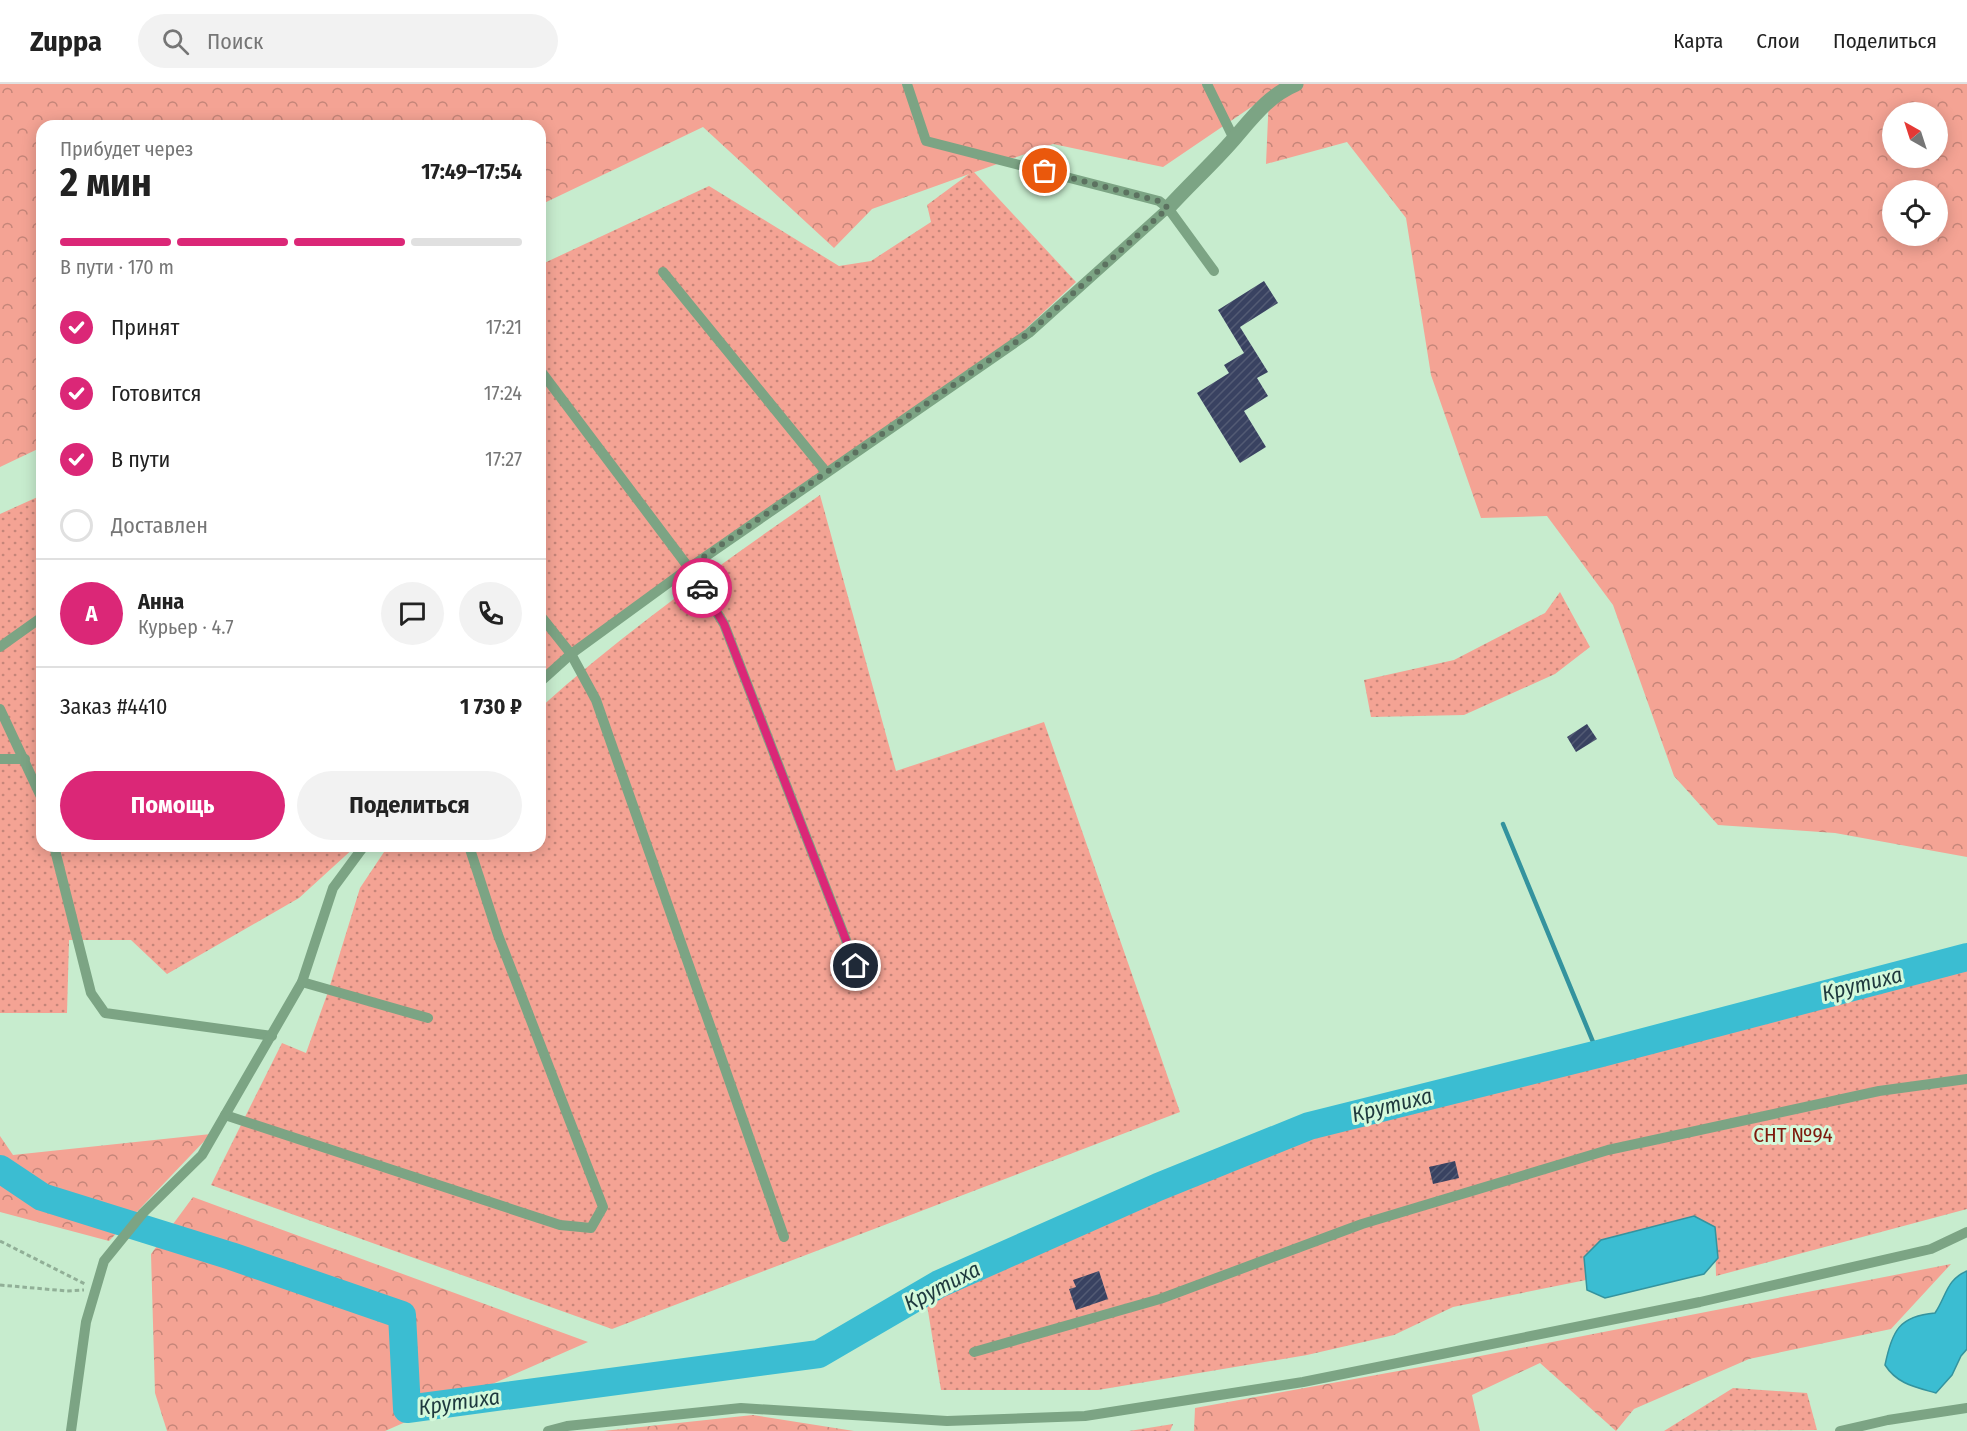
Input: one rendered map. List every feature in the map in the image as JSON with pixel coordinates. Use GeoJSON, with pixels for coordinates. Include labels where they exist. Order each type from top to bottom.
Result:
{"type":"FeatureCollection","features":[{"type":"Feature","properties":{"kind":"street"},"geometry":{"type":"LineString","coordinates":[[1168,208],[1252,117],[1277,94],[1296,84]]}},
{"type":"Feature","properties":{"kind":"lane"},"geometry":{"type":"LineString","coordinates":[[907,84],[926,141],[1159,201],[1168,208],[1214,271]]}},
{"type":"Feature","properties":{"kind":"lane"},"geometry":{"type":"LineString","coordinates":[[1207,84],[1234,139]]}},
{"type":"Feature","properties":{"kind":"lane"},"geometry":{"type":"LineString","coordinates":[[546,677],[571,654],[689,567],[1029,333],[1168,208]]}},
{"type":"Feature","properties":{"kind":"lane"},"geometry":{"type":"LineString","coordinates":[[663,273],[826,472]]}},
{"type":"Feature","properties":{"kind":"lane"},"geometry":{"type":"LineString","coordinates":[[546,378],[689,567],[724,624],[856,966]]}},
{"type":"Feature","properties":{"kind":"lane"},"geometry":{"type":"LineString","coordinates":[[0,646],[36,621]]}},
{"type":"Feature","properties":{"kind":"lane"},"geometry":{"type":"LineString","coordinates":[[546,623],[571,654],[596,700],[784,1237]]}},
{"type":"Feature","properties":{"kind":"lane"},"geometry":{"type":"LineString","coordinates":[[0,708],[36,785]]}},
{"type":"Feature","properties":{"kind":"lane"},"geometry":{"type":"LineString","coordinates":[[0,759],[25,759]]}},
{"type":"Feature","properties":{"kind":"lane"},"geometry":{"type":"LineString","coordinates":[[56,852],[91,993],[105,1013],[272,1036]]}},
{"type":"Feature","properties":{"kind":"lane"},"geometry":{"type":"LineString","coordinates":[[71,1431],[86,1322],[104,1261],[142,1213],[202,1155],[302,982],[333,888],[360,852]]}},
{"type":"Feature","properties":{"kind":"lane"},"geometry":{"type":"LineString","coordinates":[[225,1115],[560,1225],[591,1228],[603,1207],[498,935],[471,852]]}},
{"type":"Feature","properties":{"kind":"lane"},"geometry":{"type":"LineString","coordinates":[[302,982],[428,1018]]}},
{"type":"Feature","properties":{"kind":"lane"},"geometry":{"type":"LineString","coordinates":[[974,1352],[1160,1299],[1362,1224],[1608,1150],[1879,1091],[1967,1078]]}},
{"type":"Feature","properties":{"kind":"lane"},"geometry":{"type":"LineString","coordinates":[[548,1431],[567,1426],[741,1408],[947,1421],[1086,1416],[1303,1382],[1700,1302],[1930,1249],[1967,1232]]}},
{"type":"Feature","properties":{"kind":"lane"},"geometry":{"type":"LineString","coordinates":[[1840,1431],[1888,1420],[1967,1408]]}},
{"type":"Feature","properties":{"kind":"path"},"geometry":{"type":"LineString","coordinates":[[0,1241],[94,1289]]}},
{"type":"Feature","properties":{"kind":"path"},"geometry":{"type":"LineString","coordinates":[[0,1285],[67,1291],[94,1289]]}},
{"type":"Feature","properties":{"kind":"green space"},"geometry":{"type":"Polygon","coordinates":[[[0,84],[1967,84],[1967,857],[1835,833],[1718,825],[1674,776],[1613,605],[1547,516],[1481,518],[1431,375],[1406,218],[1347,142],[1266,164],[1269,95],[1163,167],[1053,144],[872,209],[834,248],[703,127],[546,202],[546,120],[36,120],[36,450],[0,467],[0,84]]]}},
{"type":"Feature","properties":{"kind":"green space"},"geometry":{"type":"Polygon","coordinates":[[[973,171],[1076,282],[1017,337],[546,676],[546,262],[709,186],[839,266],[871,261],[931,222],[927,205],[973,171]]]}},
{"type":"Feature","properties":{"kind":"green space"},"geometry":{"type":"Polygon","coordinates":[[[820,495],[896,771],[1044,722],[1180,1112],[612,1329],[211,1185],[282,1043],[306,1053],[328,992],[360,888],[384,852],[546,852],[546,703],[607,651],[712,571],[820,495]]]}},
{"type":"Feature","properties":{"kind":"green space"},"geometry":{"type":"Polygon","coordinates":[[[36,498],[36,852],[349,852],[299,898],[167,974],[131,940],[69,940],[67,1013],[0,1013],[0,514],[36,498]]]}},
{"type":"Feature","properties":{"kind":"green space"},"geometry":{"type":"Polygon","coordinates":[[[1560,592],[1590,647],[1555,674],[1464,715],[1371,717],[1364,680],[1454,660],[1545,613],[1560,592]]]}},
{"type":"Feature","properties":{"kind":"green space","name":"СНТ №94"},"geometry":{"type":"Polygon","coordinates":[[[1967,970],[1967,1209],[1716,1276],[1715,1227],[1584,1257],[1586,1280],[1453,1307],[1394,1335],[1307,1355],[1098,1390],[941,1390],[926,1299],[1299,1134],[1967,970]]]}},
{"type":"Feature","properties":{"kind":"green space"},"geometry":{"type":"Polygon","coordinates":[[[211,1134],[109,1241],[0,1212],[0,1136],[13,1155],[211,1134]]]}},
{"type":"Feature","properties":{"kind":"green space"},"geometry":{"type":"Polygon","coordinates":[[[193,1197],[588,1342],[385,1431],[167,1431],[155,1393],[151,1254],[193,1197]]]}},
{"type":"Feature","properties":{"kind":"green space"},"geometry":{"type":"Polygon","coordinates":[[[1951,1264],[1891,1329],[1749,1359],[1634,1409],[1616,1431],[1540,1363],[1472,1395],[1480,1431],[1194,1431],[1195,1408],[1470,1358],[1951,1264]]]}},
{"type":"Feature","properties":{"kind":"green space"},"geometry":{"type":"Polygon","coordinates":[[[1733,1388],[1807,1393],[1817,1430],[1664,1431],[1733,1388]]]}},
{"type":"Feature","properties":{"kind":"green space"},"geometry":{"type":"Polygon","coordinates":[[[753,1415],[854,1431],[603,1431],[753,1415]]]}},
{"type":"Feature","properties":{"kind":"green space"},"geometry":{"type":"Polygon","coordinates":[[[1173,1424],[1170,1431],[1129,1431],[1173,1424]]]}},
{"type":"Feature","properties":{"kind":"water"},"geometry":{"type":"Polygon","coordinates":[[[1694,1216],[1715,1227],[1718,1258],[1704,1274],[1605,1298],[1587,1290],[1584,1257],[1601,1240],[1694,1216]]]}},
{"type":"Feature","properties":{"kind":"water"},"geometry":{"type":"Polygon","coordinates":[[[1967,1271],[1967,1349],[1952,1375],[1936,1393],[1901,1381],[1885,1365],[1894,1334],[1905,1322],[1935,1313],[1951,1283],[1967,1271]]]}},
{"type":"Feature","properties":{"kind":"building"},"geometry":{"type":"Polygon","coordinates":[[[1264,281],[1278,303],[1240,327],[1268,372],[1257,378],[1268,396],[1244,411],[1266,447],[1240,463],[1197,393],[1229,373],[1224,365],[1244,353],[1218,310],[1264,281]]]}},
{"type":"Feature","properties":{"kind":"building"},"geometry":{"type":"Polygon","coordinates":[[[1587,724],[1597,739],[1576,752],[1567,737],[1587,724]]]}},
{"type":"Feature","properties":{"kind":"building"},"geometry":{"type":"Polygon","coordinates":[[[1455,1161],[1459,1178],[1433,1184],[1429,1167],[1455,1161]]]}},
{"type":"Feature","properties":{"kind":"building"},"geometry":{"type":"Polygon","coordinates":[[[1099,1271],[1108,1299],[1076,1310],[1069,1289],[1076,1287],[1073,1280],[1099,1271]]]}},
{"type":"Feature","properties":{"kind":"waterway"},"geometry":{"type":"LineString","coordinates":[[1503,824],[1598,1054]]}},
{"type":"Feature","properties":{"kind":"waterway","name":"Крутиха"},"geometry":{"type":"LineString","coordinates":[[0,1169],[42,1197],[231,1256],[402,1315],[407,1409],[819,1354],[939,1284],[1158,1187],[1309,1126],[1598,1054],[1967,957]]}},
{"type":"Feature","properties":{"kind":"way so far"},"geometry":{"type":"LineString","coordinates":[[702,588],[689,567],[1029,333],[1168,208],[1159,201],[1045,171]]}},
{"type":"Feature","properties":{"kind":"route"},"geometry":{"type":"LineString","coordinates":[[702,588],[724,624],[856,966]]}}]}
